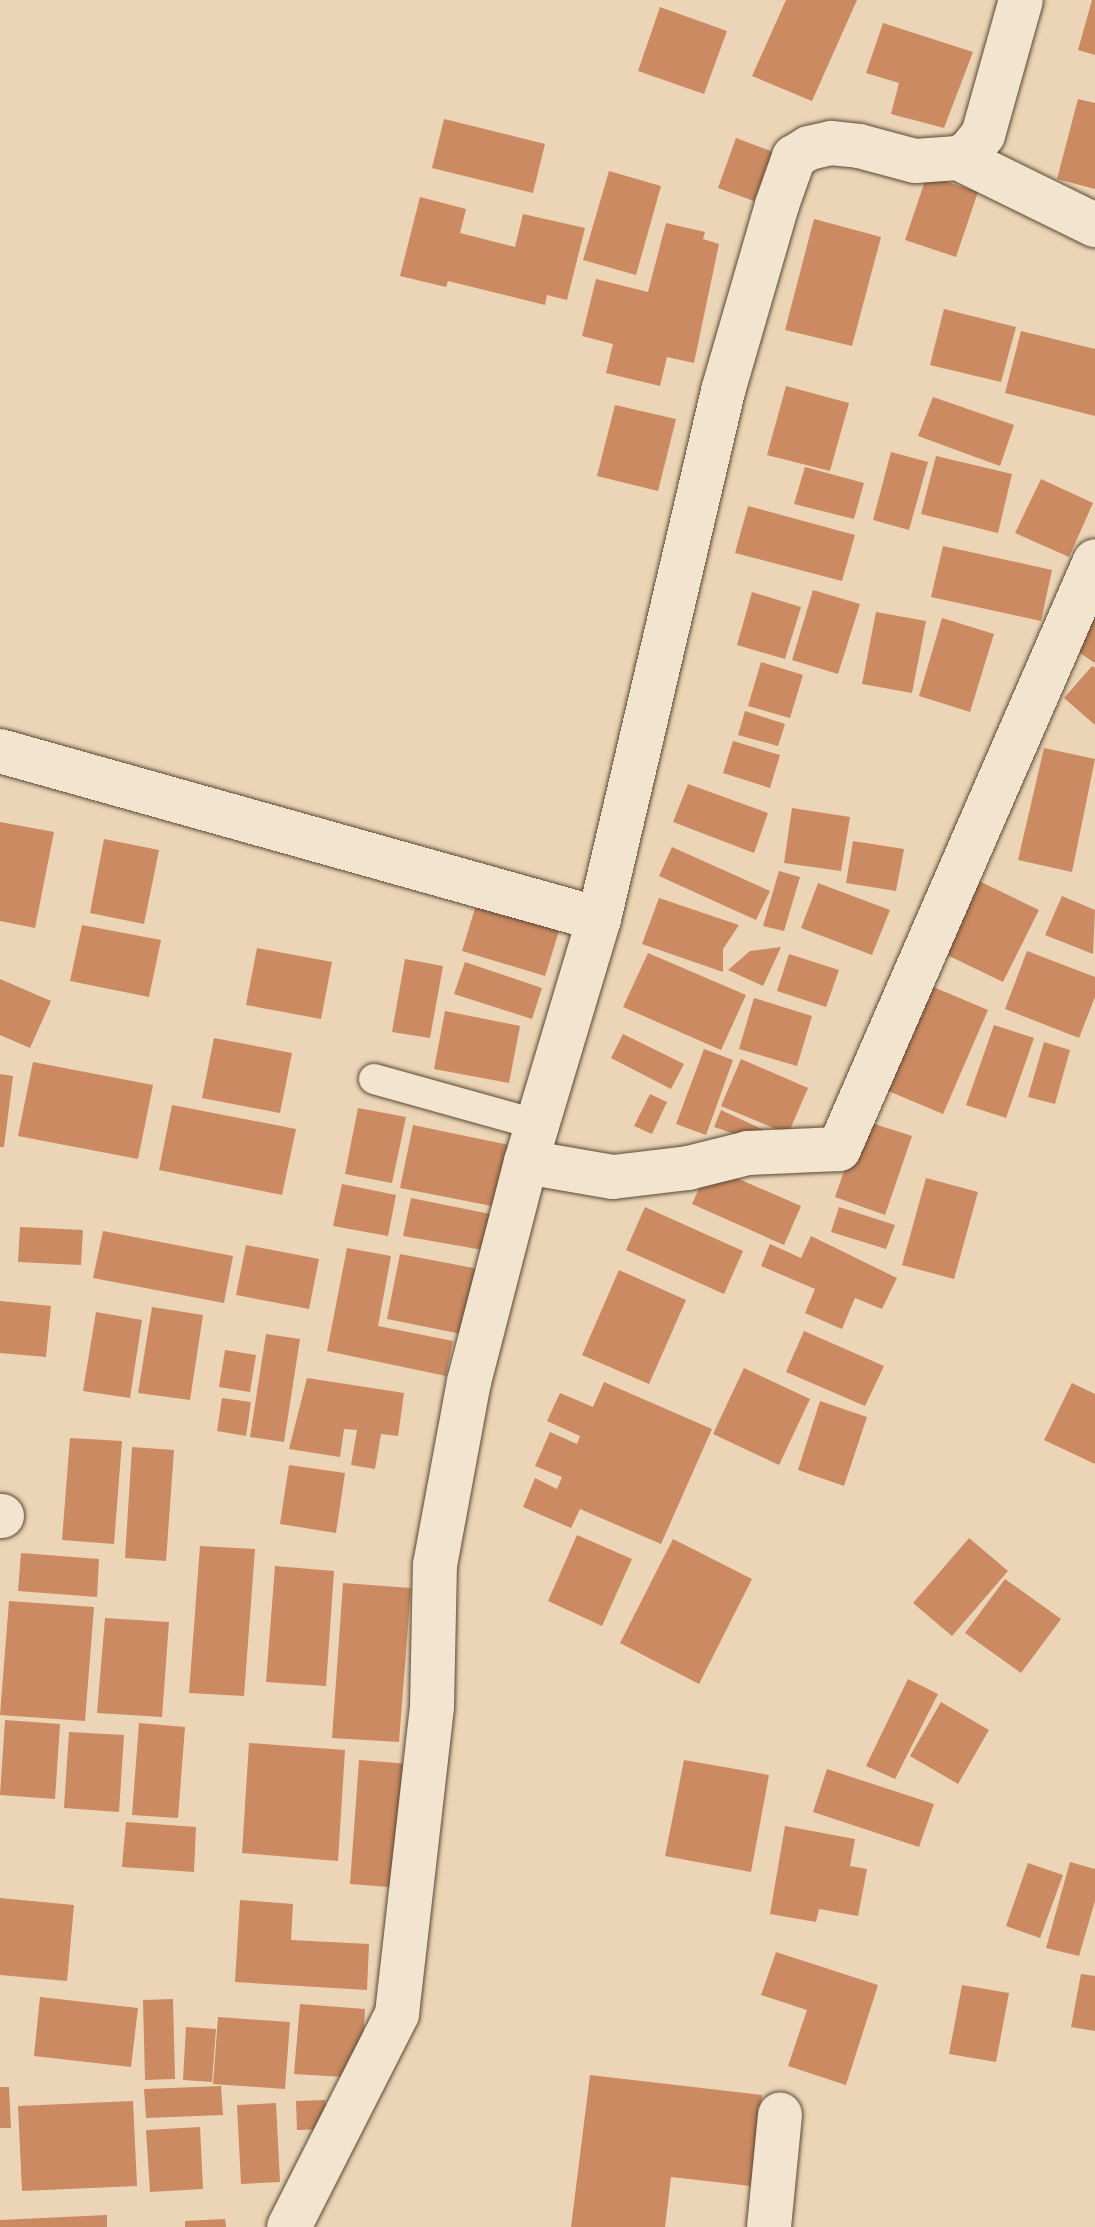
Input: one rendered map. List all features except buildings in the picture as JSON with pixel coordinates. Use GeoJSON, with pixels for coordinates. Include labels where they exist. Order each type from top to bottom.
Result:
{"type":"FeatureCollection","features":[{"type":"Feature","properties":{"kind":"street"},"geometry":{"type":"LineString","coordinates":[[958,158],[983,135],[1021,0]]}},
{"type":"Feature","properties":{"kind":"street"},"geometry":{"type":"LineString","coordinates":[[289,2227],[360,2095],[397,2014],[432,1706],[435,1565],[469,1382],[533,1144],[599,919],[723,391],[794,157],[831,143],[915,161],[958,158],[1095,225]]}},
{"type":"Feature","properties":{"kind":"street"},"geometry":{"type":"LineString","coordinates":[[533,1144],[613,1177],[677,1171],[748,1153],[839,1149],[1095,561]]}},
{"type":"Feature","properties":{"kind":"street"},"geometry":{"type":"LineString","coordinates":[[0,751],[599,919]]}},
{"type":"Feature","properties":{"kind":"street"},"geometry":{"type":"LineString","coordinates":[[769,2227],[780,2115]]}},
{"type":"Feature","properties":{"kind":"lane"},"geometry":{"type":"LineString","coordinates":[[374,1079],[533,1144]]}}]}
